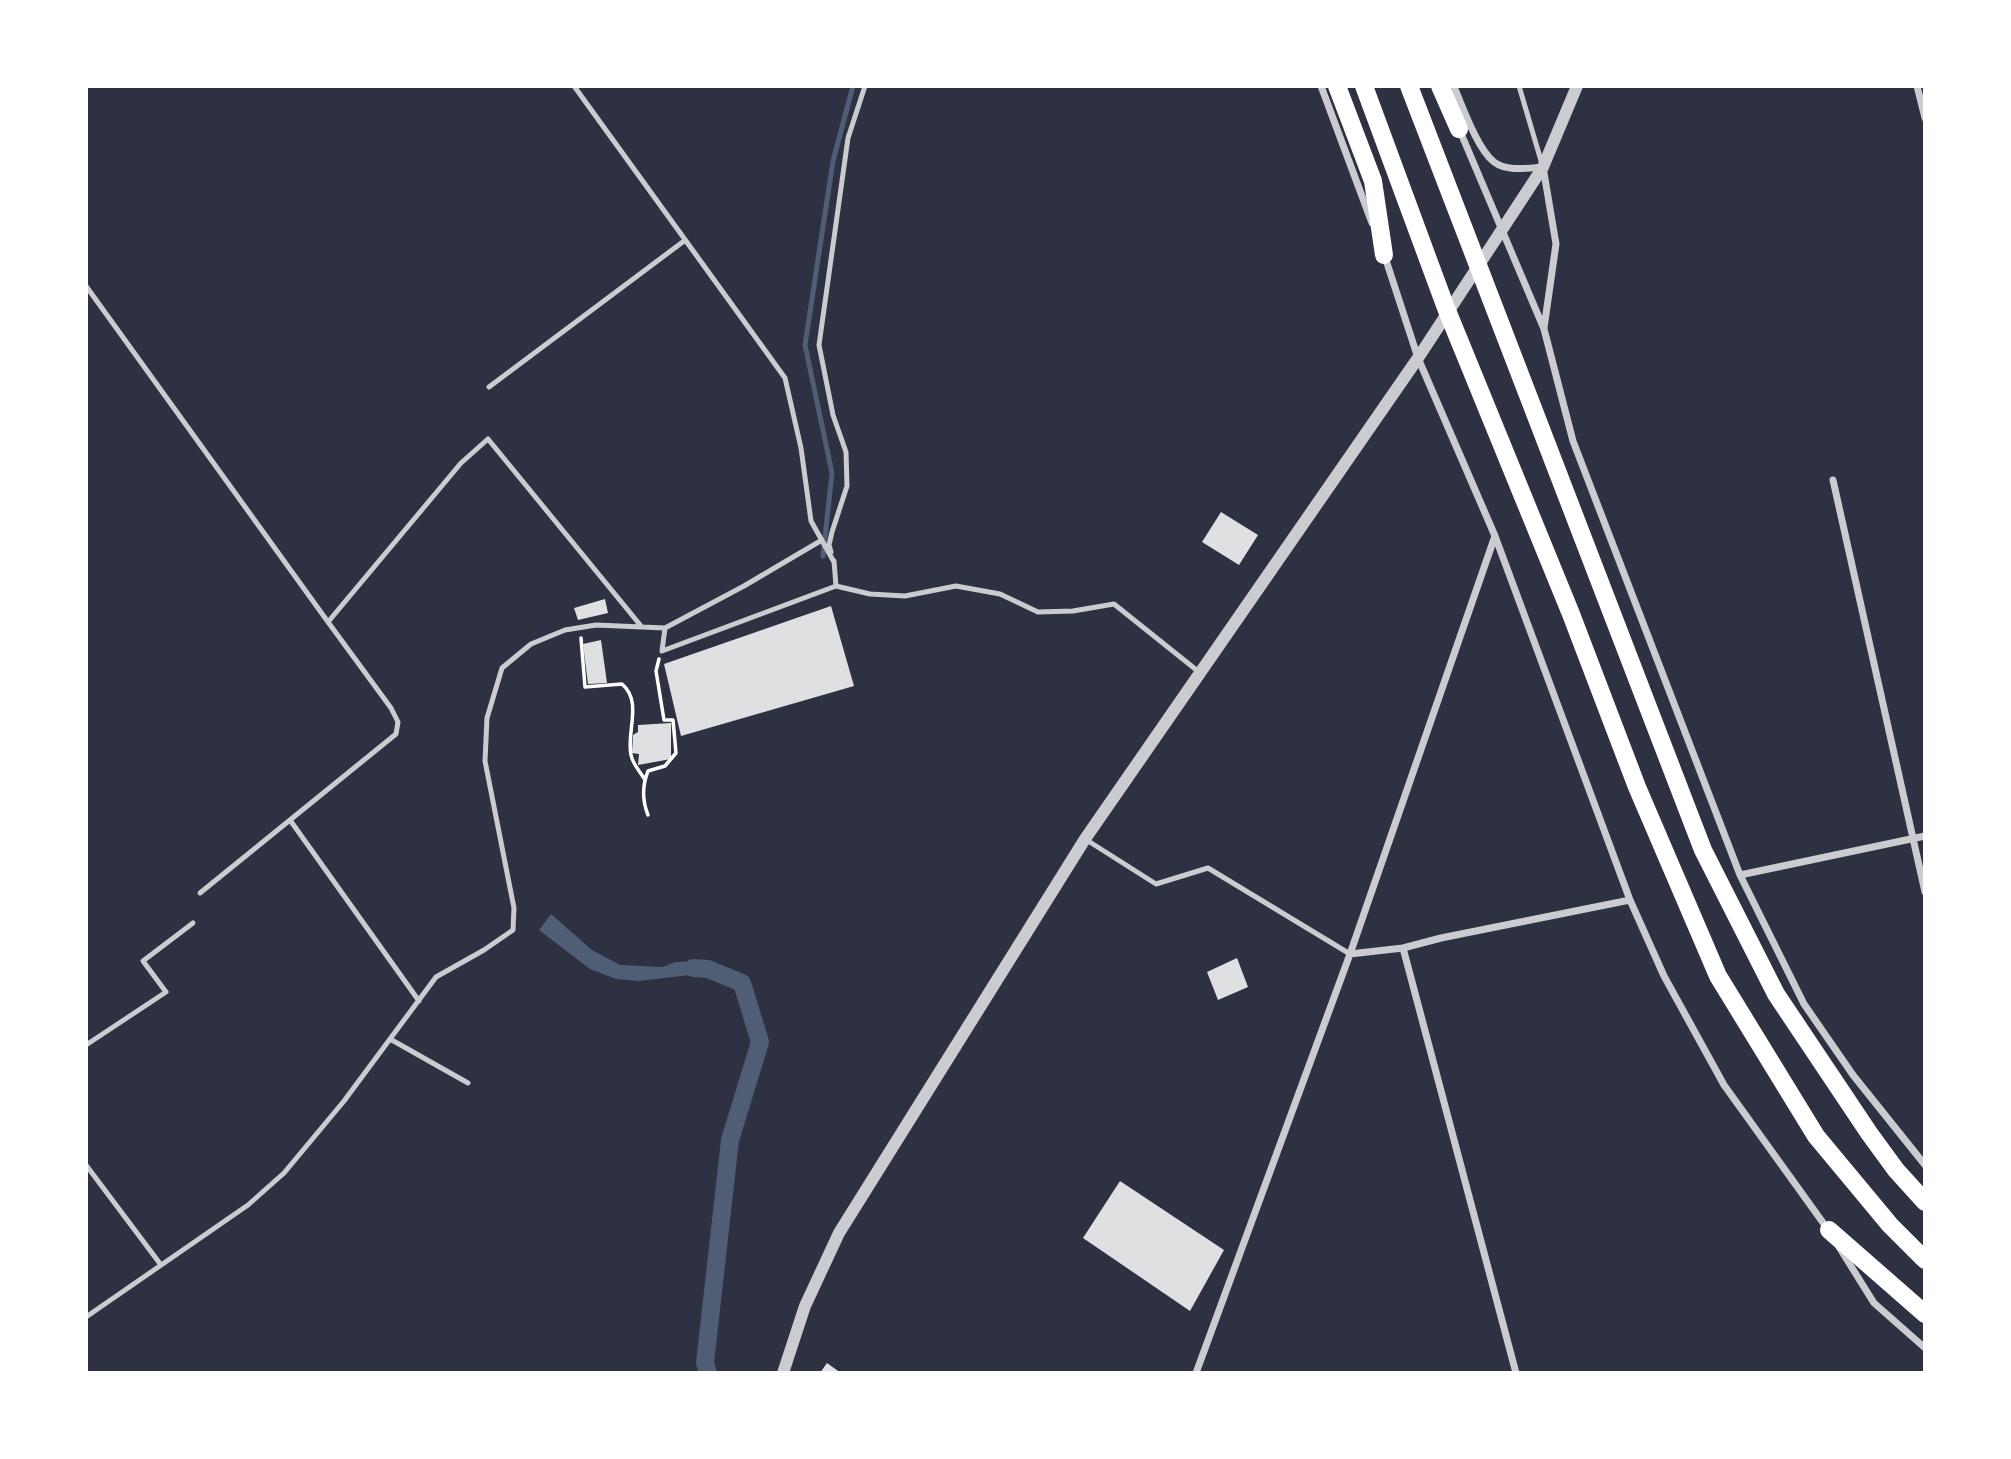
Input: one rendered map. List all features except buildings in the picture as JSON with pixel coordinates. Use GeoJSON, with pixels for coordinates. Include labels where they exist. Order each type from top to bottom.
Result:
{"type":"FeatureCollection","features":[{"type":"Feature","properties":{"kind":"main road"},"geometry":{"type":"LineString","coordinates":[[1337,86],[1374,181],[1384,255]]}},
{"type":"Feature","properties":{"kind":"main road"},"geometry":{"type":"LineString","coordinates":[[1364,86],[1446,308],[1571,614],[1637,787],[1717,975],[1816,1136],[1890,1225],[1925,1260]]}},
{"type":"Feature","properties":{"kind":"main road"},"geometry":{"type":"LineString","coordinates":[[1409,86],[1703,850],[1776,994],[1869,1133],[1896,1170],[1925,1202]]}},
{"type":"Feature","properties":{"kind":"main road"},"geometry":{"type":"LineString","coordinates":[[1440,86],[1459,129]]}},
{"type":"Feature","properties":{"kind":"main road"},"geometry":{"type":"LineString","coordinates":[[1829,1230],[1925,1314]]}},
{"type":"Feature","properties":{"kind":"street"},"geometry":{"type":"LineString","coordinates":[[1321,86],[1384,255],[1418,358],[1495,536],[1630,900],[1664,976],[1724,1085],[1829,1230],[1874,1303],[1925,1348]]}},
{"type":"Feature","properties":{"kind":"street"},"geometry":{"type":"LineString","coordinates":[[1453,86],[1459,129],[1544,329],[1573,441],[1740,875],[1804,1004],[1853,1075],[1925,1165]]}},
{"type":"Feature","properties":{"kind":"street"},"geometry":{"type":"LineString","coordinates":[[1453,86],[1476,137],[1494,162],[1513,169],[1543,167]]}},
{"type":"Feature","properties":{"kind":"street"},"geometry":{"type":"LineString","coordinates":[[783,1373],[806,1306],[839,1233],[1085,839],[1418,358],[1543,167],[1577,86]]}},
{"type":"Feature","properties":{"kind":"street"},"geometry":{"type":"LineString","coordinates":[[1917,86],[1925,118]]}},
{"type":"Feature","properties":{"kind":"street"},"geometry":{"type":"LineString","coordinates":[[1543,167],[1556,244],[1544,329]]}},
{"type":"Feature","properties":{"kind":"street"},"geometry":{"type":"LineString","coordinates":[[1833,480],[1925,892]]}},
{"type":"Feature","properties":{"kind":"street"},"geometry":{"type":"LineString","coordinates":[[1196,1373],[1350,954],[1495,536]]}},
{"type":"Feature","properties":{"kind":"street"},"geometry":{"type":"LineString","coordinates":[[1740,875],[1925,836]]}},
{"type":"Feature","properties":{"kind":"street"},"geometry":{"type":"LineString","coordinates":[[1350,954],[1403,948],[1630,900]]}},
{"type":"Feature","properties":{"kind":"street"},"geometry":{"type":"LineString","coordinates":[[1403,948],[1516,1373]]}},
{"type":"Feature","properties":{"kind":"street"},"geometry":{"type":"LineString","coordinates":[[1916,1156],[1925,1152]]}},
{"type":"Feature","properties":{"kind":"lane"},"geometry":{"type":"LineString","coordinates":[[574,86],[785,378],[801,448],[811,521],[833,561]]}},
{"type":"Feature","properties":{"kind":"lane"},"geometry":{"type":"LineString","coordinates":[[836,586],[830,545],[847,486],[846,452],[833,415],[819,345],[848,138],[865,86]]}},
{"type":"Feature","properties":{"kind":"lane"},"geometry":{"type":"LineString","coordinates":[[1519,86],[1543,167]]}},
{"type":"Feature","properties":{"kind":"lane"},"geometry":{"type":"LineString","coordinates":[[489,387],[684,241]]}},
{"type":"Feature","properties":{"kind":"lane"},"geometry":{"type":"LineString","coordinates":[[86,286],[391,708],[398,722],[396,734],[200,893]]}},
{"type":"Feature","properties":{"kind":"lane"},"geometry":{"type":"LineString","coordinates":[[328,622],[461,463],[488,439],[642,626]]}},
{"type":"Feature","properties":{"kind":"lane"},"geometry":{"type":"LineString","coordinates":[[86,1317],[248,1205],[284,1173],[344,1101],[436,977],[513,930],[514,908],[485,761],[487,718],[502,668],[531,644],[565,630],[596,625],[665,628],[822,540]]}},
{"type":"Feature","properties":{"kind":"lane"},"geometry":{"type":"LineString","coordinates":[[665,628],[662,651],[836,586],[870,594],[905,596],[956,586],[1000,594],[1038,612],[1073,611],[1114,604],[1199,672]]}},
{"type":"Feature","properties":{"kind":"lane"},"geometry":{"type":"LineString","coordinates":[[290,820],[419,1001]]}},
{"type":"Feature","properties":{"kind":"lane"},"geometry":{"type":"LineString","coordinates":[[1085,839],[1156,884],[1208,868],[1350,954]]}},
{"type":"Feature","properties":{"kind":"lane"},"geometry":{"type":"LineString","coordinates":[[86,1045],[166,992],[143,961],[193,923]]}},
{"type":"Feature","properties":{"kind":"lane"},"geometry":{"type":"LineString","coordinates":[[390,1039],[468,1083]]}},
{"type":"Feature","properties":{"kind":"lane"},"geometry":{"type":"LineString","coordinates":[[86,1165],[161,1265]]}},
{"type":"Feature","properties":{"kind":"path"},"geometry":{"type":"LineString","coordinates":[[581,628],[580,649],[585,687],[622,684],[629,691],[633,706],[629,740],[632,762],[645,780]]}},
{"type":"Feature","properties":{"kind":"path"},"geometry":{"type":"LineString","coordinates":[[648,816],[643,804],[648,771],[665,766],[676,753],[673,720],[664,720],[656,671],[662,651]]}},
{"type":"Feature","properties":{"kind":"water"},"geometry":{"type":"Polygon","coordinates":[[[551,914],[592,950],[620,965],[663,967],[675,962],[708,961],[715,972],[639,981],[616,979],[590,969],[539,930],[551,914]]]}},
{"type":"Feature","properties":{"kind":"waterway"},"geometry":{"type":"LineString","coordinates":[[823,556],[832,473],[805,345],[833,161],[853,86]]}},
{"type":"Feature","properties":{"kind":"waterway"},"geometry":{"type":"LineString","coordinates":[[693,968],[708,969],[742,983],[760,1042],[730,1140],[705,1363],[708,1373]]}}]}
